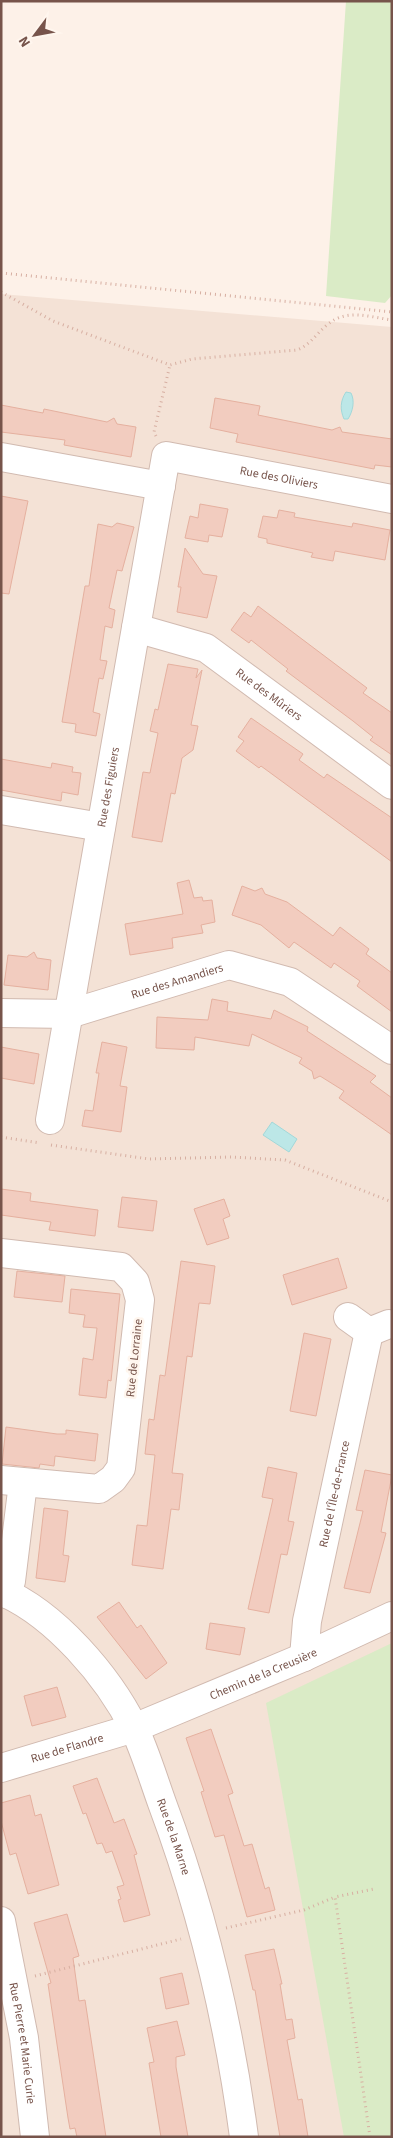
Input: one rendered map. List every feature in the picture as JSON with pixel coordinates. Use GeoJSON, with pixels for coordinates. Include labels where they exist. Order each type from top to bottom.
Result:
{"type":"FeatureCollection","features":[{"type":"Feature","properties":{"kind":"street","name":"Rue des Figuiers"},"geometry":{"type":"LineString","coordinates":[[50,1120],[166,456]]}},
{"type":"Feature","properties":{"kind":"street","name":"Rue des Oliviers"},"geometry":{"type":"LineString","coordinates":[[166,456],[392,499]]}},
{"type":"Feature","properties":{"kind":"street"},"geometry":{"type":"LineString","coordinates":[[1,457],[161,486]]}},
{"type":"Feature","properties":{"kind":"street","name":"Rue des Mûriers"},"geometry":{"type":"LineString","coordinates":[[136,628],[206,648],[392,785]]}},
{"type":"Feature","properties":{"kind":"street"},"geometry":{"type":"LineString","coordinates":[[1,810],[101,827]]}},
{"type":"Feature","properties":{"kind":"street","name":"Rue des Amandiers"},"geometry":{"type":"LineString","coordinates":[[1,1013],[69,1014],[229,965],[290,982],[392,1050]]}},
{"type":"Feature","properties":{"kind":"street","name":"Rue de Lorraine"},"geometry":{"type":"LineString","coordinates":[[1,1253],[121,1267],[135,1282],[140,1300],[121,1468],[113,1479],[99,1489],[12,1482],[11,1581],[4,1593]]}},
{"type":"Feature","properties":{"kind":"street","name":"Rue de l'Île-de-France"},"geometry":{"type":"LineString","coordinates":[[304,1657],[307,1621],[368,1324]]}},
{"type":"Feature","properties":{"kind":"street","name":"Rue de la Marne"},"geometry":{"type":"LineString","coordinates":[[4,1593],[40,1616],[79,1649],[109,1689],[134,1728],[175,1838],[205,1933],[238,2091],[244,2137]]}},
{"type":"Feature","properties":{"kind":"street","name":"Chemin de la Creusière"},"geometry":{"type":"LineString","coordinates":[[134,1728],[304,1657],[392,1616]]}},
{"type":"Feature","properties":{"kind":"street","name":"Rue de Flandre"},"geometry":{"type":"LineString","coordinates":[[1,1768],[134,1728]]}},
{"type":"Feature","properties":{"kind":"street","name":"Rue Pierre et Marie Curie"},"geometry":{"type":"LineString","coordinates":[[1,1921],[15,1982],[24,2038],[35,2137]]}},
{"type":"Feature","properties":{"kind":"path"},"geometry":{"type":"LineString","coordinates":[[1,273],[392,312]]}},
{"type":"Feature","properties":{"kind":"path"},"geometry":{"type":"LineString","coordinates":[[1,292],[54,321],[170,365],[192,359],[297,350],[306,346],[327,325],[344,315],[392,320]]}},
{"type":"Feature","properties":{"kind":"path"},"geometry":{"type":"LineString","coordinates":[[166,456],[154,432],[170,365]]}},
{"type":"Feature","properties":{"kind":"path"},"geometry":{"type":"LineString","coordinates":[[1,1137],[150,1159],[231,1156],[285,1160],[392,1202]]}},
{"type":"Feature","properties":{"kind":"path"},"geometry":{"type":"LineString","coordinates":[[15,1982],[205,1933],[304,1910],[335,1897],[374,1889]]}},
{"type":"Feature","properties":{"kind":"path"},"geometry":{"type":"LineString","coordinates":[[335,1897],[370,2137]]}},
{"type":"Feature","properties":{"kind":"shaded area"},"geometry":{"type":"Polygon","coordinates":[[[1,294],[392,327],[392,2137],[1,2137],[1,294]]]}},
{"type":"Feature","properties":{"kind":"green space"},"geometry":{"type":"Polygon","coordinates":[[[346,1],[392,1],[392,295],[385,303],[326,296],[346,1]]]}},
{"type":"Feature","properties":{"kind":"green space"},"geometry":{"type":"Polygon","coordinates":[[[392,1643],[392,2137],[344,2137],[266,1703],[392,1643]]]}},
{"type":"Feature","properties":{"kind":"water"},"geometry":{"type":"Polygon","coordinates":[[[346,392],[351,393],[353,403],[350,416],[348,419],[344,419],[341,406],[346,392]]]}},
{"type":"Feature","properties":{"kind":"water"},"geometry":{"type":"Polygon","coordinates":[[[272,1122],[297,1139],[289,1152],[263,1135],[272,1122]]]}},
{"type":"Feature","properties":{"kind":"building"},"geometry":{"type":"Polygon","coordinates":[[[215,398],[260,406],[258,415],[332,430],[340,427],[342,432],[392,439],[392,467],[375,465],[374,469],[236,442],[238,434],[210,428],[215,398]]]}},
{"type":"Feature","properties":{"kind":"building"},"geometry":{"type":"Polygon","coordinates":[[[1,405],[43,413],[44,409],[107,422],[114,418],[117,424],[136,427],[131,457],[64,445],[65,440],[1,432],[1,405]]]}},
{"type":"Feature","properties":{"kind":"building"},"geometry":{"type":"Polygon","coordinates":[[[1,496],[28,501],[9,594],[1,593],[1,496]]]}},
{"type":"Feature","properties":{"kind":"building"},"geometry":{"type":"Polygon","coordinates":[[[200,504],[228,509],[222,537],[209,535],[208,542],[185,538],[190,516],[198,518],[200,504]]]}},
{"type":"Feature","properties":{"kind":"building"},"geometry":{"type":"Polygon","coordinates":[[[279,510],[295,513],[294,517],[352,527],[353,523],[390,530],[385,560],[335,551],[333,561],[311,557],[313,553],[267,543],[267,539],[258,537],[263,516],[277,518],[279,510]]]}},
{"type":"Feature","properties":{"kind":"building"},"geometry":{"type":"Polygon","coordinates":[[[117,523],[134,527],[122,571],[117,570],[109,608],[115,610],[112,628],[105,626],[100,660],[107,661],[103,679],[99,678],[93,712],[100,714],[96,736],[75,732],[76,724],[62,722],[85,586],[89,586],[98,524],[112,527],[117,523]]]}},
{"type":"Feature","properties":{"kind":"building"},"geometry":{"type":"Polygon","coordinates":[[[185,548],[203,574],[217,576],[207,618],[177,612],[181,587],[178,587],[185,548]]]}},
{"type":"Feature","properties":{"kind":"building"},"geometry":{"type":"Polygon","coordinates":[[[258,606],[367,688],[363,693],[392,713],[392,755],[370,740],[373,737],[286,671],[288,669],[251,640],[249,643],[231,630],[244,612],[251,617],[258,606]]]}},
{"type":"Feature","properties":{"kind":"building"},"geometry":{"type":"Polygon","coordinates":[[[168,664],[198,669],[196,678],[202,670],[191,725],[198,726],[193,750],[182,758],[175,794],[171,793],[162,842],[132,837],[143,772],[150,773],[158,733],[150,731],[155,709],[158,710],[168,664]]]}},
{"type":"Feature","properties":{"kind":"building"},"geometry":{"type":"Polygon","coordinates":[[[251,718],[303,754],[299,760],[324,778],[327,774],[392,818],[392,862],[261,766],[259,768],[236,751],[244,741],[238,737],[251,718]]]}},
{"type":"Feature","properties":{"kind":"building"},"geometry":{"type":"Polygon","coordinates":[[[1,759],[51,768],[52,763],[73,767],[72,772],[81,773],[78,795],[62,792],[61,801],[1,790],[1,759]]]}},
{"type":"Feature","properties":{"kind":"building"},"geometry":{"type":"Polygon","coordinates":[[[189,880],[194,898],[202,897],[203,901],[212,900],[215,922],[201,925],[203,933],[172,938],[173,948],[130,955],[125,924],[183,914],[177,883],[189,880]]]}},
{"type":"Feature","properties":{"kind":"building"},"geometry":{"type":"Polygon","coordinates":[[[242,886],[255,891],[262,888],[265,894],[287,902],[333,936],[340,927],[369,949],[366,954],[392,973],[392,1012],[357,986],[360,981],[334,963],[331,968],[294,942],[289,948],[261,925],[232,915],[242,886]]]}},
{"type":"Feature","properties":{"kind":"building"},"geometry":{"type":"Polygon","coordinates":[[[34,952],[37,958],[51,960],[48,990],[4,985],[8,955],[27,957],[34,952]]]}},
{"type":"Feature","properties":{"kind":"building"},"geometry":{"type":"Polygon","coordinates":[[[212,999],[228,1002],[227,1011],[271,1019],[274,1010],[308,1027],[307,1031],[376,1076],[370,1082],[392,1098],[392,1135],[339,1098],[344,1091],[320,1076],[314,1079],[312,1071],[299,1063],[302,1058],[252,1034],[249,1046],[195,1037],[194,1050],[156,1048],[157,1017],[208,1020],[212,999]]]}},
{"type":"Feature","properties":{"kind":"building"},"geometry":{"type":"Polygon","coordinates":[[[102,1042],[127,1047],[120,1086],[127,1087],[121,1132],[82,1126],[85,1110],[93,1111],[99,1073],[96,1073],[102,1042]]]}},
{"type":"Feature","properties":{"kind":"building"},"geometry":{"type":"Polygon","coordinates":[[[1,1047],[39,1054],[34,1084],[1,1078],[1,1047]]]}},
{"type":"Feature","properties":{"kind":"building"},"geometry":{"type":"Polygon","coordinates":[[[1,1189],[31,1193],[30,1201],[98,1210],[95,1236],[49,1230],[51,1222],[1,1215],[1,1189]]]}},
{"type":"Feature","properties":{"kind":"building"},"geometry":{"type":"Polygon","coordinates":[[[122,1197],[157,1201],[153,1231],[118,1227],[122,1197]]]}},
{"type":"Feature","properties":{"kind":"building"},"geometry":{"type":"Polygon","coordinates":[[[224,1199],[230,1216],[223,1219],[229,1238],[207,1245],[194,1209],[224,1199]]]}},
{"type":"Feature","properties":{"kind":"building"},"geometry":{"type":"Polygon","coordinates":[[[338,1258],[347,1288],[292,1305],[283,1275],[338,1258]]]}},
{"type":"Feature","properties":{"kind":"building"},"geometry":{"type":"Polygon","coordinates":[[[181,1261],[215,1266],[210,1304],[199,1303],[192,1357],[187,1356],[172,1473],[183,1474],[179,1510],[171,1509],[163,1569],[132,1565],[137,1525],[147,1526],[155,1455],[145,1454],[149,1419],[154,1420],[160,1375],[165,1376],[181,1261]]]}},
{"type":"Feature","properties":{"kind":"building"},"geometry":{"type":"Polygon","coordinates":[[[17,1271],[65,1276],[62,1302],[14,1297],[17,1271]]]}},
{"type":"Feature","properties":{"kind":"building"},"geometry":{"type":"Polygon","coordinates":[[[71,1289],[120,1294],[111,1381],[108,1380],[106,1398],[79,1395],[83,1358],[93,1360],[97,1328],[83,1327],[85,1315],[69,1313],[71,1289]]]}},
{"type":"Feature","properties":{"kind":"building"},"geometry":{"type":"Polygon","coordinates":[[[304,1333],[331,1339],[316,1416],[290,1411],[304,1333]]]}},
{"type":"Feature","properties":{"kind":"building"},"geometry":{"type":"Polygon","coordinates":[[[6,1427],[57,1434],[66,1434],[66,1430],[98,1434],[95,1461],[55,1456],[54,1466],[40,1464],[39,1468],[2,1464],[6,1427]]]}},
{"type":"Feature","properties":{"kind":"building"},"geometry":{"type":"Polygon","coordinates":[[[268,1467],[297,1473],[288,1521],[294,1522],[287,1555],[281,1554],[269,1613],[248,1609],[273,1499],[262,1497],[268,1467]]]}},
{"type":"Feature","properties":{"kind":"building"},"geometry":{"type":"Polygon","coordinates":[[[365,1470],[392,1475],[381,1532],[386,1533],[370,1593],[344,1588],[363,1511],[356,1510],[365,1470]]]}},
{"type":"Feature","properties":{"kind":"building"},"geometry":{"type":"Polygon","coordinates":[[[44,1508],[68,1511],[63,1555],[69,1556],[65,1582],[36,1578],[44,1508]]]}},
{"type":"Feature","properties":{"kind":"building"},"geometry":{"type":"Polygon","coordinates":[[[119,1602],[137,1628],[141,1625],[167,1663],[146,1679],[97,1617],[119,1602]]]}},
{"type":"Feature","properties":{"kind":"building"},"geometry":{"type":"Polygon","coordinates":[[[210,1623],[245,1628],[240,1655],[206,1649],[210,1623]]]}},
{"type":"Feature","properties":{"kind":"building"},"geometry":{"type":"Polygon","coordinates":[[[57,1687],[66,1717],[32,1726],[24,1696],[57,1687]]]}},
{"type":"Feature","properties":{"kind":"building"},"geometry":{"type":"Polygon","coordinates":[[[211,1729],[233,1793],[228,1795],[244,1846],[252,1844],[265,1889],[269,1887],[275,1910],[247,1917],[224,1835],[215,1837],[201,1792],[204,1791],[186,1738],[211,1729]]]}},
{"type":"Feature","properties":{"kind":"building"},"geometry":{"type":"Polygon","coordinates":[[[97,1778],[114,1823],[124,1819],[137,1854],[134,1855],[150,1915],[124,1922],[118,1900],[121,1899],[117,1887],[124,1885],[112,1851],[106,1853],[102,1843],[97,1844],[86,1813],[83,1814],[73,1786],[97,1778]]]}},
{"type":"Feature","properties":{"kind":"building"},"geometry":{"type":"Polygon","coordinates":[[[30,1795],[35,1816],[41,1814],[59,1885],[28,1894],[16,1853],[10,1855],[1,1821],[1,1803],[30,1795]]]}},
{"type":"Feature","properties":{"kind":"building"},"geometry":{"type":"Polygon","coordinates":[[[67,1914],[79,1956],[73,1958],[79,2001],[85,2000],[106,2137],[77,2137],[75,2128],[70,2129],[68,2118],[48,1984],[51,1983],[34,1923],[67,1914]]]}},
{"type":"Feature","properties":{"kind":"building"},"geometry":{"type":"Polygon","coordinates":[[[274,1949],[282,1984],[280,1984],[286,2020],[292,2019],[295,2038],[287,2040],[298,2100],[302,2099],[308,2137],[280,2137],[255,1990],[253,1990],[245,1955],[274,1949]]]}},
{"type":"Feature","properties":{"kind":"building"},"geometry":{"type":"Polygon","coordinates":[[[182,1973],[189,2004],[166,2009],[160,1978],[182,1973]]]}},
{"type":"Feature","properties":{"kind":"building"},"geometry":{"type":"Polygon","coordinates":[[[177,2021],[185,2055],[176,2057],[176,2067],[188,2137],[161,2137],[149,2063],[154,2062],[147,2028],[177,2021]]]}}]}
